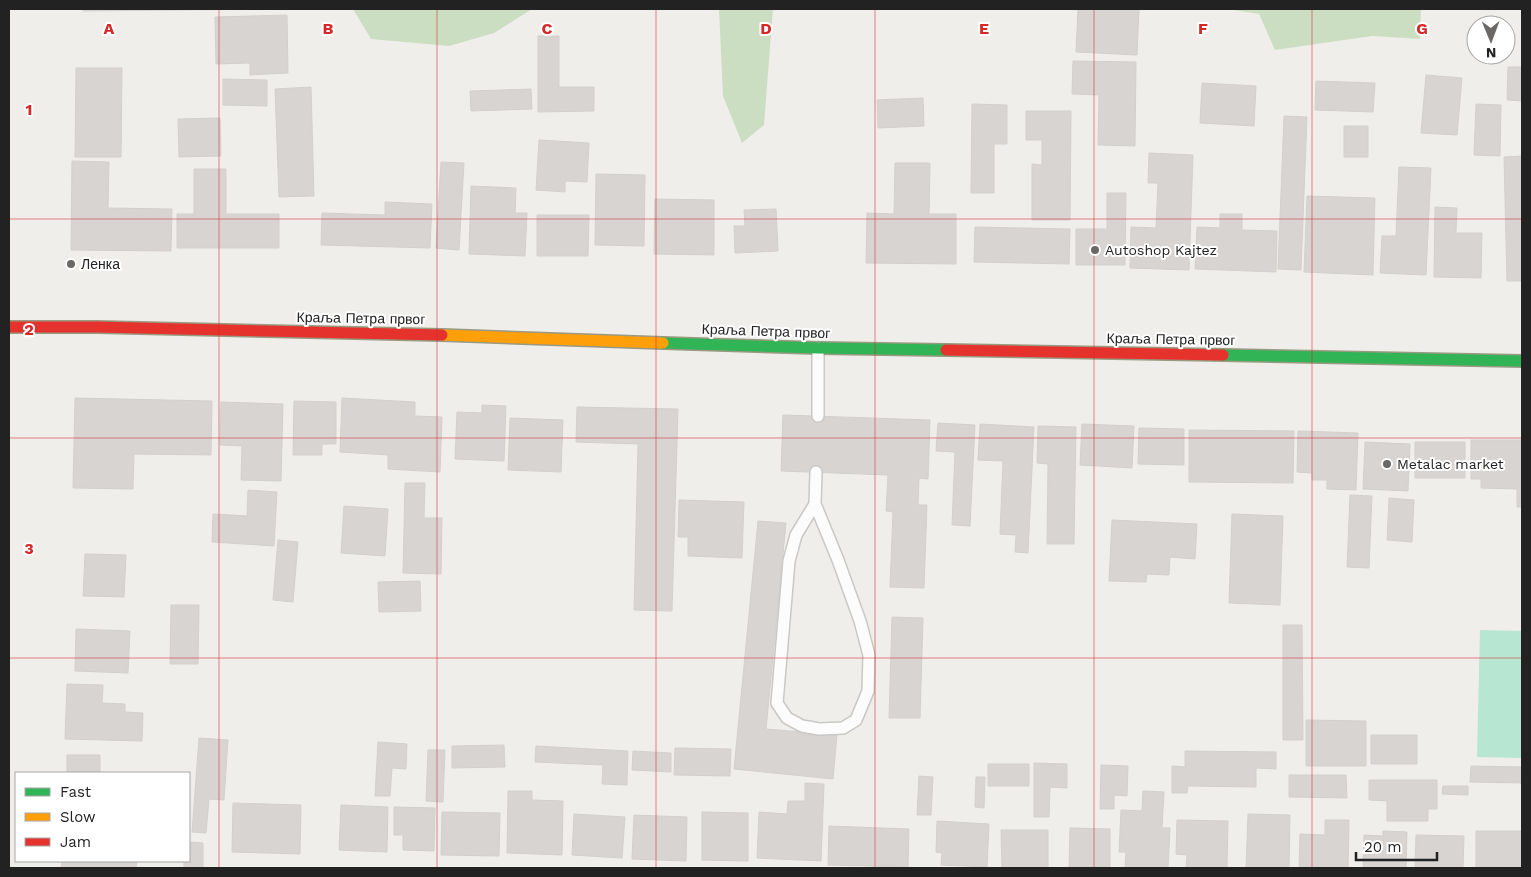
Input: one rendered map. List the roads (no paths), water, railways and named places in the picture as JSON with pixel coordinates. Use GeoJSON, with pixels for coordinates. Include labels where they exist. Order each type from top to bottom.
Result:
{"type":"FeatureCollection","features":[{"type":"Feature","properties":{"kind":"street","name":"Краља Петра првог"},"geometry":{"type":"LineString","coordinates":[[9,326],[474,336],[818,348],[1522,361]]}},
{"type":"Feature","properties":{"kind":"lane"},"geometry":{"type":"LineString","coordinates":[[818,348],[818,416]]}},
{"type":"Feature","properties":{"kind":"lane"},"geometry":{"type":"LineString","coordinates":[[815,504],[796,535],[788,561],[777,703],[787,718],[802,726],[819,729],[843,728],[856,720],[868,691],[869,655],[860,621],[815,504],[816,472]]}},
{"type":"Feature","properties":{"kind":"place","name":"Autoshop Kajtez"},"geometry":{"type":"Point","coordinates":[1095,250]}},
{"type":"Feature","properties":{"kind":"place","name":"Ленка"},"geometry":{"type":"Point","coordinates":[71,264]}},
{"type":"Feature","properties":{"kind":"place","name":"Metalac market"},"geometry":{"type":"Point","coordinates":[1387,464]}}]}
